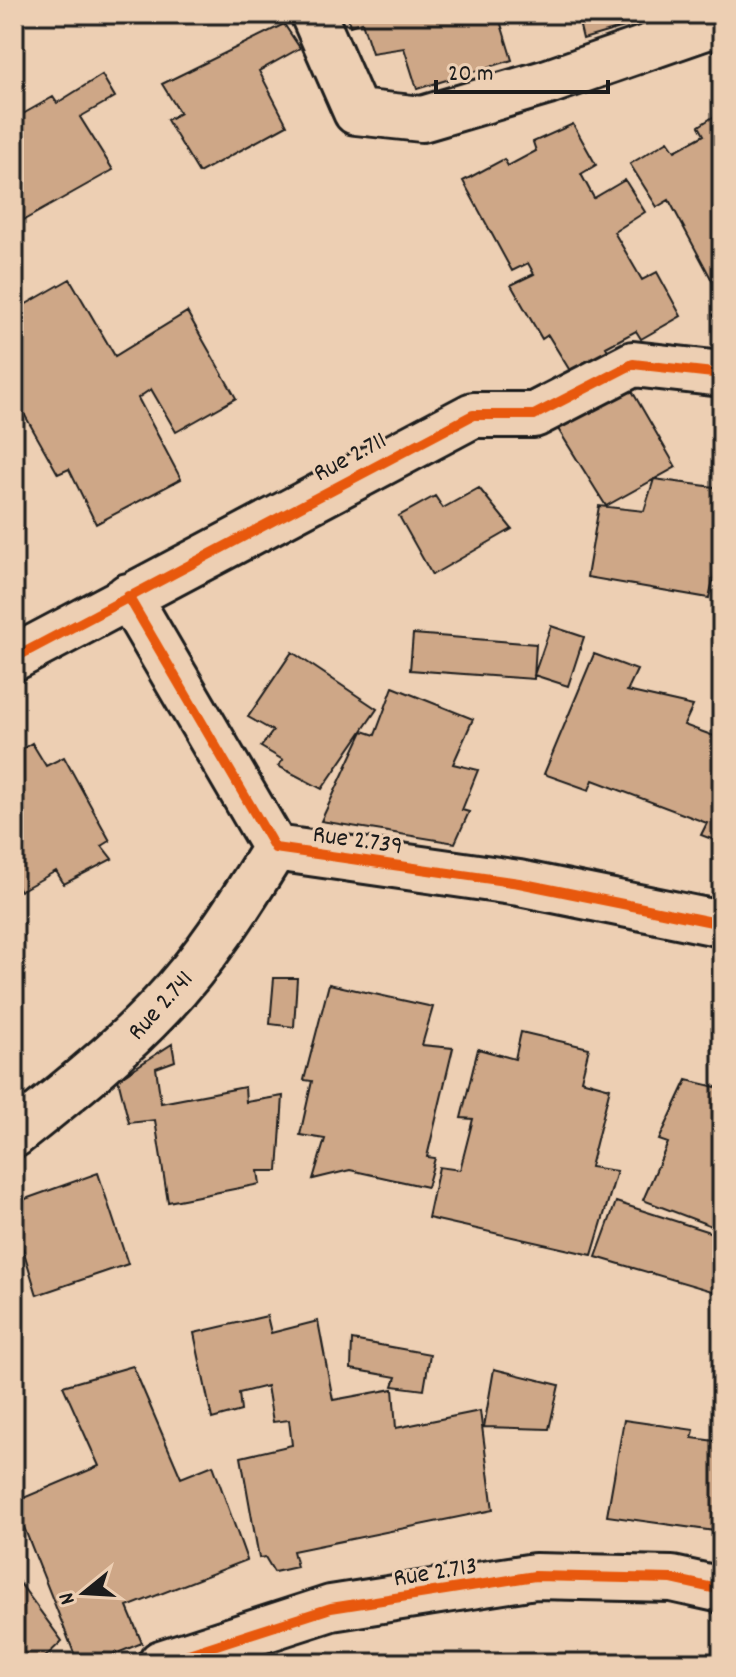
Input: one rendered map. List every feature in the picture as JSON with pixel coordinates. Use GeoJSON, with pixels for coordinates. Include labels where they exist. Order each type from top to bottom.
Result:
{"type":"FeatureCollection","features":[{"type":"Feature","properties":{"kind":"street"},"geometry":{"type":"LineString","coordinates":[[313,14],[356,112],[422,119],[548,82],[709,26],[722,28]]}},
{"type":"Feature","properties":{"kind":"street","name":"Rue 2.711"},"geometry":{"type":"LineString","coordinates":[[14,658],[473,415],[534,415],[633,364],[722,374]]}},
{"type":"Feature","properties":{"kind":"street","name":"Rue 2.739"},"geometry":{"type":"LineString","coordinates":[[128,596],[275,848],[519,883],[722,924]]}},
{"type":"Feature","properties":{"kind":"street","name":"Rue 2.741"},"geometry":{"type":"LineString","coordinates":[[14,1135],[94,1071],[162,1005],[227,925],[275,848]]}},
{"type":"Feature","properties":{"kind":"street","name":"Rue 2.713"},"geometry":{"type":"LineString","coordinates":[[161,1663],[331,1608],[535,1576],[672,1579],[722,1590]]}},
{"type":"Feature","properties":{"kind":"building"},"geometry":{"type":"Polygon","coordinates":[[[347,14],[498,14],[512,60],[417,89],[404,48],[372,53],[362,22],[350,26],[347,14]]]}},
{"type":"Feature","properties":{"kind":"building"},"geometry":{"type":"Polygon","coordinates":[[[577,14],[669,14],[583,39],[577,14]]]}},
{"type":"Feature","properties":{"kind":"building"},"geometry":{"type":"Polygon","coordinates":[[[284,24],[300,48],[259,71],[287,125],[199,173],[167,120],[180,113],[162,84],[284,24]]]}},
{"type":"Feature","properties":{"kind":"building"},"geometry":{"type":"Polygon","coordinates":[[[102,75],[115,97],[80,117],[113,170],[24,220],[14,203],[14,119],[53,97],[57,103],[102,75]]]}},
{"type":"Feature","properties":{"kind":"building"},"geometry":{"type":"Polygon","coordinates":[[[722,111],[722,299],[669,200],[657,207],[630,164],[668,141],[675,151],[704,135],[699,126],[722,111]]]}},
{"type":"Feature","properties":{"kind":"building"},"geometry":{"type":"Polygon","coordinates":[[[573,124],[596,165],[581,174],[594,198],[625,180],[645,212],[614,232],[642,280],[657,272],[681,316],[641,339],[636,331],[606,347],[610,354],[572,374],[548,335],[542,339],[511,285],[534,274],[528,263],[512,271],[463,181],[504,159],[508,166],[536,151],[533,142],[573,124]]]}},
{"type":"Feature","properties":{"kind":"building"},"geometry":{"type":"Polygon","coordinates":[[[70,279],[115,356],[187,312],[236,398],[176,432],[151,389],[138,398],[181,479],[96,524],[69,469],[58,474],[14,396],[14,385],[18,382],[14,374],[14,311],[70,279]]]}},
{"type":"Feature","properties":{"kind":"building"},"geometry":{"type":"Polygon","coordinates":[[[722,310],[722,331],[713,315],[722,310]]]}},
{"type":"Feature","properties":{"kind":"building"},"geometry":{"type":"Polygon","coordinates":[[[628,384],[676,467],[606,506],[555,424],[628,384]]]}},
{"type":"Feature","properties":{"kind":"building"},"geometry":{"type":"Polygon","coordinates":[[[722,406],[722,423],[715,410],[722,406]]]}},
{"type":"Feature","properties":{"kind":"building"},"geometry":{"type":"Polygon","coordinates":[[[654,479],[714,487],[722,497],[722,540],[709,598],[587,577],[599,506],[644,511],[654,479]]]}},
{"type":"Feature","properties":{"kind":"building"},"geometry":{"type":"Polygon","coordinates":[[[479,488],[512,529],[432,575],[399,516],[435,496],[443,508],[479,488]]]}},
{"type":"Feature","properties":{"kind":"building"},"geometry":{"type":"Polygon","coordinates":[[[551,626],[584,637],[568,686],[534,675],[551,626]]]}},
{"type":"Feature","properties":{"kind":"building"},"geometry":{"type":"Polygon","coordinates":[[[413,634],[536,644],[534,679],[410,670],[413,634]]]}},
{"type":"Feature","properties":{"kind":"building"},"geometry":{"type":"Polygon","coordinates":[[[292,652],[377,709],[322,789],[278,766],[283,760],[261,747],[273,731],[248,717],[292,652]]]}},
{"type":"Feature","properties":{"kind":"building"},"geometry":{"type":"Polygon","coordinates":[[[594,654],[637,670],[627,691],[693,706],[684,725],[722,739],[722,843],[701,835],[707,823],[593,780],[589,790],[544,774],[594,654]]]}},
{"type":"Feature","properties":{"kind":"building"},"geometry":{"type":"Polygon","coordinates":[[[393,687],[473,719],[453,764],[478,770],[462,810],[469,812],[455,843],[321,821],[363,731],[375,735],[393,687]]]}},
{"type":"Feature","properties":{"kind":"building"},"geometry":{"type":"Polygon","coordinates":[[[32,743],[46,766],[64,757],[110,841],[102,846],[112,859],[64,884],[56,871],[20,891],[14,881],[14,754],[32,743]]]}},
{"type":"Feature","properties":{"kind":"building"},"geometry":{"type":"Polygon","coordinates":[[[274,978],[297,978],[294,1027],[270,1024],[274,978]]]}},
{"type":"Feature","properties":{"kind":"building"},"geometry":{"type":"Polygon","coordinates":[[[329,984],[433,1007],[422,1045],[453,1048],[427,1157],[435,1158],[427,1187],[350,1170],[313,1179],[325,1139],[300,1135],[312,1081],[304,1080],[329,984]]]}},
{"type":"Feature","properties":{"kind":"building"},"geometry":{"type":"Polygon","coordinates":[[[521,1032],[589,1048],[581,1080],[610,1088],[590,1167],[617,1171],[592,1255],[428,1218],[439,1167],[460,1170],[473,1119],[461,1118],[478,1049],[515,1059],[521,1032]]]}},
{"type":"Feature","properties":{"kind":"building"},"geometry":{"type":"Polygon","coordinates":[[[172,1044],[175,1061],[156,1068],[161,1103],[245,1087],[246,1102],[283,1096],[278,1171],[258,1171],[260,1184],[168,1202],[155,1120],[129,1123],[118,1079],[172,1044]]]}},
{"type":"Feature","properties":{"kind":"building"},"geometry":{"type":"Polygon","coordinates":[[[687,1080],[720,1088],[722,1084],[722,1230],[643,1200],[668,1143],[659,1140],[687,1080]]]}},
{"type":"Feature","properties":{"kind":"building"},"geometry":{"type":"Polygon","coordinates":[[[98,1173],[128,1264],[37,1295],[14,1220],[14,1203],[98,1173]]]}},
{"type":"Feature","properties":{"kind":"building"},"geometry":{"type":"Polygon","coordinates":[[[616,1202],[722,1236],[722,1294],[596,1257],[616,1202]]]}},
{"type":"Feature","properties":{"kind":"building"},"geometry":{"type":"Polygon","coordinates":[[[267,1316],[271,1333],[318,1321],[333,1400],[393,1389],[396,1428],[480,1411],[493,1510],[293,1551],[297,1567],[274,1572],[265,1557],[259,1558],[241,1457],[292,1445],[289,1420],[273,1422],[267,1386],[239,1393],[241,1411],[212,1419],[194,1333],[267,1316]]]}},
{"type":"Feature","properties":{"kind":"building"},"geometry":{"type":"Polygon","coordinates":[[[352,1340],[430,1354],[424,1390],[393,1386],[396,1377],[351,1369],[352,1340]]]}},
{"type":"Feature","properties":{"kind":"building"},"geometry":{"type":"Polygon","coordinates":[[[133,1366],[181,1478],[213,1465],[247,1560],[127,1607],[142,1643],[93,1663],[78,1663],[14,1502],[99,1466],[63,1386],[133,1366]]]}},
{"type":"Feature","properties":{"kind":"building"},"geometry":{"type":"Polygon","coordinates":[[[494,1369],[559,1385],[549,1429],[484,1427],[494,1369]]]}},
{"type":"Feature","properties":{"kind":"building"},"geometry":{"type":"Polygon","coordinates":[[[624,1420],[694,1430],[692,1438],[722,1442],[722,1532],[607,1516],[624,1420]]]}},
{"type":"Feature","properties":{"kind":"building"},"geometry":{"type":"Polygon","coordinates":[[[14,1575],[62,1641],[39,1663],[14,1663],[14,1575]]]}},
{"type":"Feature","properties":{"kind":"building"},"geometry":{"type":"Polygon","coordinates":[[[722,1648],[722,1663],[713,1663],[722,1648]]]}},
{"type":"Feature","properties":{"kind":"cycle path"},"geometry":{"type":"LineString","coordinates":[[14,658],[473,415],[534,415],[633,364],[722,374]]}},
{"type":"Feature","properties":{"kind":"cycle path"},"geometry":{"type":"LineString","coordinates":[[128,596],[275,848],[519,883],[722,924]]}},
{"type":"Feature","properties":{"kind":"cycle path"},"geometry":{"type":"LineString","coordinates":[[161,1663],[331,1608],[535,1576],[672,1579],[722,1590]]}}]}
